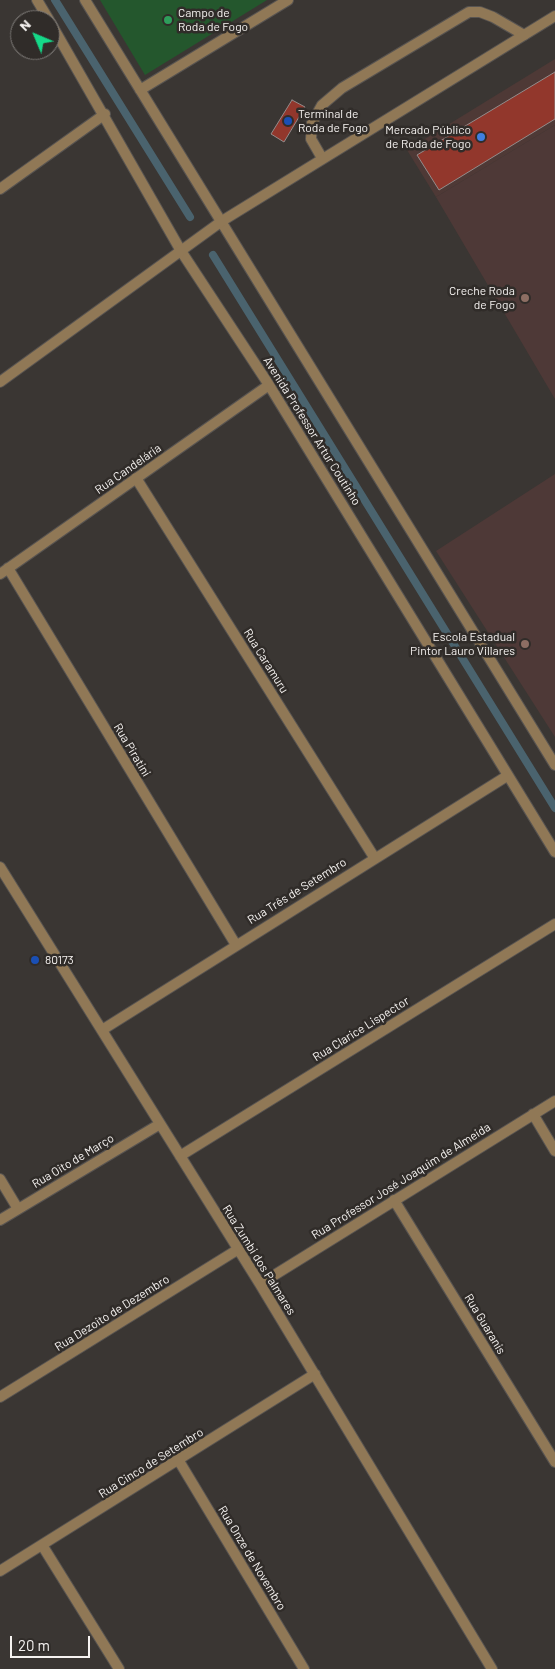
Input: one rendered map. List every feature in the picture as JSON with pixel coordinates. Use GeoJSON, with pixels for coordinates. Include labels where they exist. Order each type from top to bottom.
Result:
{"type":"FeatureCollection","features":[{"type":"Feature","properties":{"kind":"street"},"geometry":{"type":"LineString","coordinates":[[85,0],[555,765]]}},
{"type":"Feature","properties":{"kind":"street"},"geometry":{"type":"LineString","coordinates":[[140,90],[288,0]]}},
{"type":"Feature","properties":{"kind":"street"},"geometry":{"type":"LineString","coordinates":[[322,158],[311,139],[312,122],[322,105],[342,88],[469,12],[480,12],[493,17],[524,35]]}},
{"type":"Feature","properties":{"kind":"street"},"geometry":{"type":"LineString","coordinates":[[0,382],[222,221],[555,16]]}},
{"type":"Feature","properties":{"kind":"street","name":"Avenida Professor Artur Coutinho"},"geometry":{"type":"LineString","coordinates":[[60,39],[105,114],[181,251],[270,385],[555,852]]}},
{"type":"Feature","properties":{"kind":"street"},"geometry":{"type":"LineString","coordinates":[[0,188],[105,114]]}},
{"type":"Feature","properties":{"kind":"street","name":"Rua Candelária"},"geometry":{"type":"LineString","coordinates":[[4,571],[270,385]]}},
{"type":"Feature","properties":{"kind":"street","name":"Rua Caramuru"},"geometry":{"type":"LineString","coordinates":[[136,478],[374,857]]}},
{"type":"Feature","properties":{"kind":"street","name":"Rua Piratini"},"geometry":{"type":"LineString","coordinates":[[4,571],[236,945]]}},
{"type":"Feature","properties":{"kind":"street","name":"Rua Três de Setembro"},"geometry":{"type":"LineString","coordinates":[[102,1030],[374,857],[507,776]]}},
{"type":"Feature","properties":{"kind":"street","name":"Rua Zumbi dos Palmares"},"geometry":{"type":"LineString","coordinates":[[0,867],[237,1250],[260,1284],[492,1669]]}},
{"type":"Feature","properties":{"kind":"street","name":"Rua Clarice Lispector"},"geometry":{"type":"LineString","coordinates":[[180,1156],[555,924]]}},
{"type":"Feature","properties":{"kind":"street","name":"Rua Professor José Joaquim de Almeida"},"geometry":{"type":"LineString","coordinates":[[260,1284],[555,1101]]}},
{"type":"Feature","properties":{"kind":"street"},"geometry":{"type":"LineString","coordinates":[[533,1114],[555,1151]]}},
{"type":"Feature","properties":{"kind":"street","name":"Rua Oito de Março"},"geometry":{"type":"LineString","coordinates":[[0,1220],[160,1124]]}},
{"type":"Feature","properties":{"kind":"street"},"geometry":{"type":"LineString","coordinates":[[0,1179],[18,1209]]}},
{"type":"Feature","properties":{"kind":"street","name":"Rua Guaranis"},"geometry":{"type":"LineString","coordinates":[[394,1200],[555,1462]]}},
{"type":"Feature","properties":{"kind":"street","name":"Rua Dezoito de Dezembro"},"geometry":{"type":"LineString","coordinates":[[0,1397],[237,1250]]}},
{"type":"Feature","properties":{"kind":"street","name":"Rua Cinco de Setembro"},"geometry":{"type":"LineString","coordinates":[[0,1571],[179,1461],[315,1374]]}},
{"type":"Feature","properties":{"kind":"street","name":"Rua Onze de Novembro"},"geometry":{"type":"LineString","coordinates":[[179,1461],[304,1669]]}},
{"type":"Feature","properties":{"kind":"street"},"geometry":{"type":"LineString","coordinates":[[42,1545],[119,1669]]}},
{"type":"Feature","properties":{"kind":"shaded area","name":"Mercado Público de Roda de Fogo"},"geometry":{"type":"Polygon","coordinates":[[[555,59],[555,125],[436,197],[407,150],[555,59]]]}},
{"type":"Feature","properties":{"kind":"shaded area","name":"Creche Roda de Fogo"},"geometry":{"type":"Polygon","coordinates":[[[555,125],[555,399],[436,197],[555,125]]]}},
{"type":"Feature","properties":{"kind":"shaded area","name":"Escola Estadual Pintor Lauro Villares"},"geometry":{"type":"Polygon","coordinates":[[[555,474],[555,737],[436,551],[555,474]]]}},
{"type":"Feature","properties":{"kind":"green space"},"geometry":{"type":"Polygon","coordinates":[[[100,0],[267,0],[145,75],[100,0]]]}},
{"type":"Feature","properties":{"kind":"building","name":"Mercado Público de Roda de Fogo"},"geometry":{"type":"Polygon","coordinates":[[[555,72],[555,119],[439,190],[417,155],[555,72]]]}},
{"type":"Feature","properties":{"kind":"building","name":"Terminal de Roda de Fogo"},"geometry":{"type":"Polygon","coordinates":[[[292,100],[305,107],[284,142],[271,134],[292,100]]]}},
{"type":"Feature","properties":{"kind":"waterway"},"geometry":{"type":"LineString","coordinates":[[55,0],[190,217]]}},
{"type":"Feature","properties":{"kind":"waterway"},"geometry":{"type":"LineString","coordinates":[[213,255],[555,808]]}},
{"type":"Feature","properties":{"kind":"place","name":"Campo de Roda de Fogo"},"geometry":{"type":"Point","coordinates":[168,20]}},
{"type":"Feature","properties":{"kind":"place","name":"Terminal de Roda de Fogo"},"geometry":{"type":"Point","coordinates":[288,121]}},
{"type":"Feature","properties":{"kind":"place","name":"Mercado Público de Roda de Fogo"},"geometry":{"type":"Point","coordinates":[481,137]}},
{"type":"Feature","properties":{"kind":"place","name":"Creche Roda de Fogo"},"geometry":{"type":"Point","coordinates":[525,298]}},
{"type":"Feature","properties":{"kind":"place","name":"Escola Estadual Pintor Lauro Villares"},"geometry":{"type":"Point","coordinates":[525,644]}},
{"type":"Feature","properties":{"kind":"place","name":"80173"},"geometry":{"type":"Point","coordinates":[35,960]}}]}
